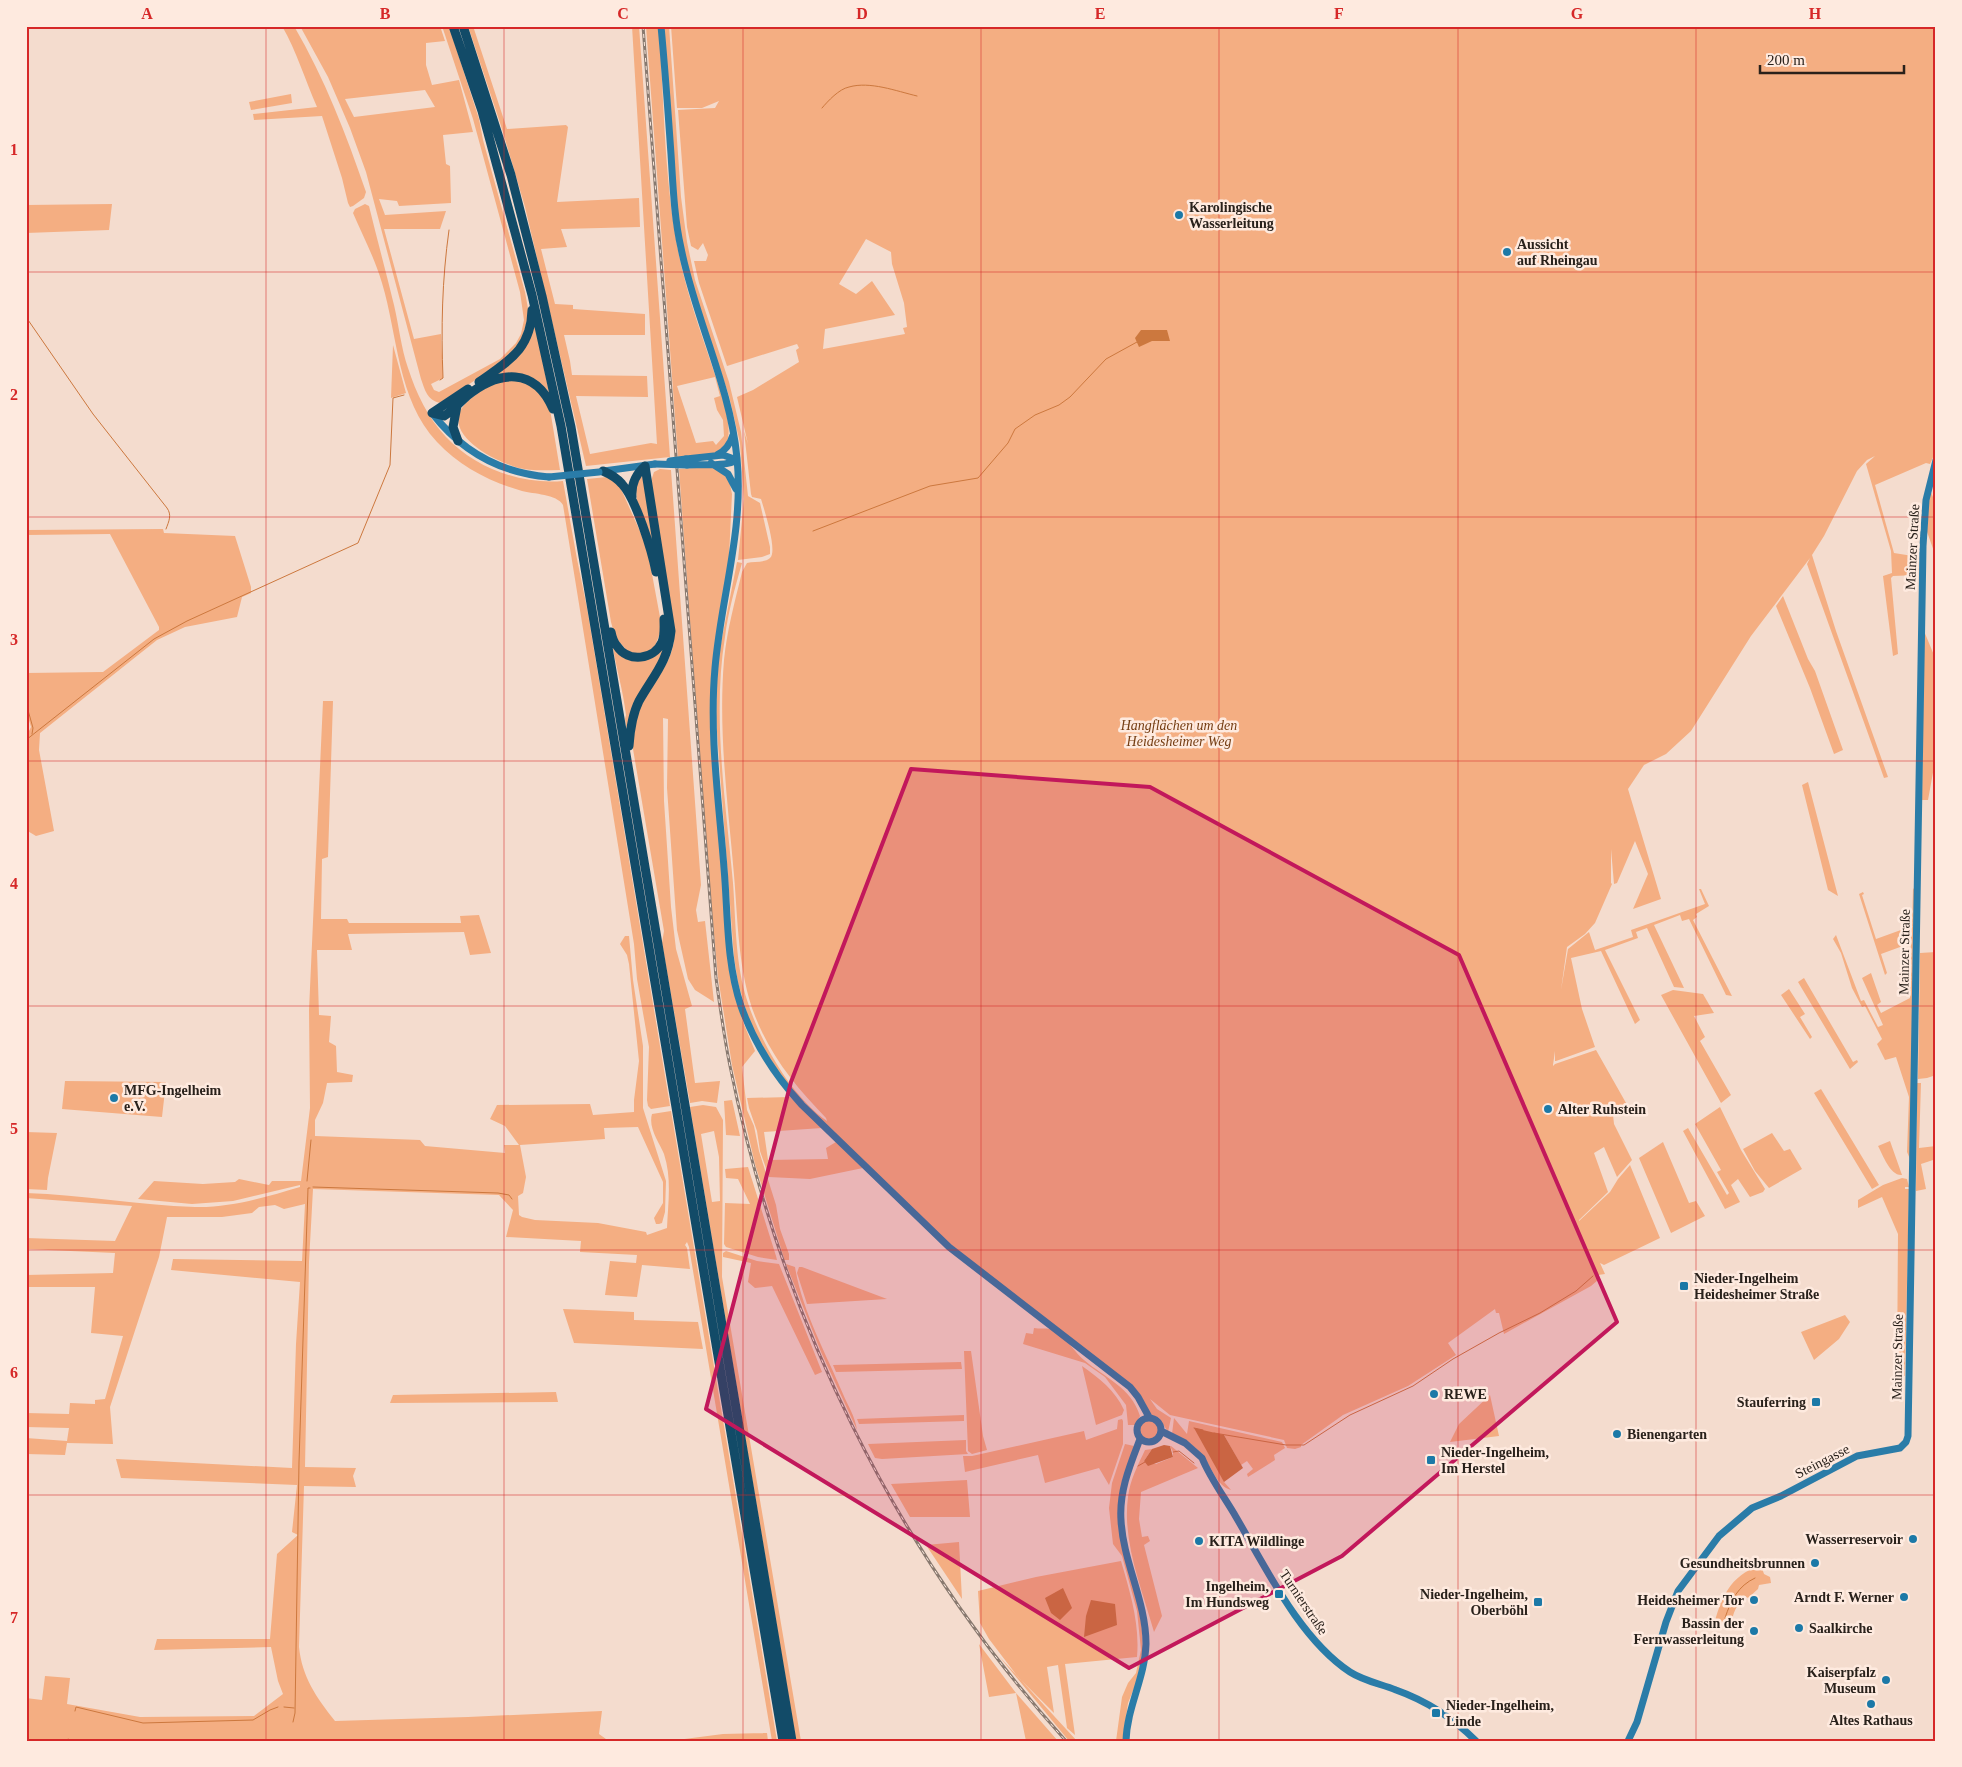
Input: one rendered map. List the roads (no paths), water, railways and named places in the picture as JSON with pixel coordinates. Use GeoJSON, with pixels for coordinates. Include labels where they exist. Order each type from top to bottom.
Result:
{"type":"FeatureCollection","features":[{"type":"Feature","properties":{"kind":"highway"},"geometry":{"type":"LineString","coordinates":[[453,26],[482,111],[532,295],[560,426],[783,1741]]}},
{"type":"Feature","properties":{"kind":"highway"},"geometry":{"type":"LineString","coordinates":[[463,26],[511,175],[542,296],[571,428],[792,1741]]}},
{"type":"Feature","properties":{"kind":"highway"},"geometry":{"type":"LineString","coordinates":[[432,413],[466,391],[518,352],[531,328],[532,295]]}},
{"type":"Feature","properties":{"kind":"highway"},"geometry":{"type":"LineString","coordinates":[[432,413],[444,416],[468,396],[492,380],[505,376],[516,376],[532,382],[544,392],[560,426]]}},
{"type":"Feature","properties":{"kind":"highway"},"geometry":{"type":"LineString","coordinates":[[457,406],[454,427],[458,441]]}},
{"type":"Feature","properties":{"kind":"highway"},"geometry":{"type":"LineString","coordinates":[[632,502],[631,494],[635,478],[645,466]]}},
{"type":"Feature","properties":{"kind":"highway"},"geometry":{"type":"LineString","coordinates":[[629,772],[632,722],[640,700],[665,660],[671,631],[645,466]]}},
{"type":"Feature","properties":{"kind":"highway"},"geometry":{"type":"LineString","coordinates":[[599,588],[614,641],[621,652],[640,658],[647,656],[658,648],[664,636],[664,630],[659,586],[648,541],[622,483],[601,471]]}},
{"type":"Feature","properties":{"kind":"main road"},"geometry":{"type":"LineString","coordinates":[[662,26],[674,202],[680,245],[688,281],[723,387],[733,430],[737,460],[738,504],[731,572],[715,667],[714,718],[730,950],[735,984],[747,1022],[768,1063],[784,1086],[936,1235],[961,1257],[1116,1377],[1137,1403],[1146,1418],[1158,1421],[1160,1434],[1152,1442],[1143,1440],[1136,1428],[1138,1423],[1146,1418]]}},
{"type":"Feature","properties":{"kind":"main road"},"geometry":{"type":"LineString","coordinates":[[432,413],[458,441],[479,457],[503,468],[529,475],[549,477],[655,464],[712,460],[726,465],[737,460]]}},
{"type":"Feature","properties":{"kind":"main road"},"geometry":{"type":"LineString","coordinates":[[712,460],[726,450],[733,430]]}},
{"type":"Feature","properties":{"kind":"main road"},"geometry":{"type":"LineString","coordinates":[[712,460],[732,480],[738,504]]}},
{"type":"Feature","properties":{"kind":"main road","name":"Mainzer Straße"},"geometry":{"type":"LineString","coordinates":[[1904,1444],[1908,1436],[1909,1399],[1923,519],[1936,460]]}},
{"type":"Feature","properties":{"kind":"main road","name":"Turnierstraße"},"geometry":{"type":"LineString","coordinates":[[1160,1434],[1179,1444],[1204,1464],[1282,1593],[1315,1642],[1334,1660],[1352,1673],[1429,1704],[1451,1719],[1476,1741]]}},
{"type":"Feature","properties":{"kind":"main road"},"geometry":{"type":"LineString","coordinates":[[1126,1741],[1129,1712],[1142,1672],[1146,1644],[1143,1615],[1124,1544],[1121,1525],[1122,1498],[1128,1471],[1143,1440]]}},
{"type":"Feature","properties":{"kind":"main road","name":"Steingasse"},"geometry":{"type":"LineString","coordinates":[[1628,1741],[1645,1699],[1663,1634],[1678,1591],[1719,1536],[1752,1508],[1781,1496],[1856,1456],[1896,1450],[1904,1444]]}},
{"type":"Feature","properties":{"kind":"waterway"},"geometry":{"type":"LineString","coordinates":[[822,108],[841,90],[857,85],[883,87],[917,96]]}},
{"type":"Feature","properties":{"kind":"waterway"},"geometry":{"type":"LineString","coordinates":[[440,380],[443,378],[443,304],[449,230]]}},
{"type":"Feature","properties":{"kind":"waterway"},"geometry":{"type":"LineString","coordinates":[[26,317],[93,414],[169,511],[170,516],[166,529]]}},
{"type":"Feature","properties":{"kind":"waterway"},"geometry":{"type":"LineString","coordinates":[[813,531],[930,486],[978,478],[1008,443],[1015,429],[1035,415],[1059,405],[1070,397],[1106,359],[1137,342]]}},
{"type":"Feature","properties":{"kind":"waterway"},"geometry":{"type":"LineString","coordinates":[[26,740],[154,639],[187,621],[358,543],[390,465],[393,398],[404,395]]}},
{"type":"Feature","properties":{"kind":"waterway"},"geometry":{"type":"LineString","coordinates":[[26,703],[33,728],[32,734]]}},
{"type":"Feature","properties":{"kind":"waterway"},"geometry":{"type":"LineString","coordinates":[[307,1181],[311,1140]]}},
{"type":"Feature","properties":{"kind":"waterway"},"geometry":{"type":"LineString","coordinates":[[313,1187],[498,1193],[509,1195],[512,1199]]}},
{"type":"Feature","properties":{"kind":"waterway"},"geometry":{"type":"LineString","coordinates":[[293,1722],[295,1713],[299,1462],[308,1188],[310,1188]]}},
{"type":"Feature","properties":{"kind":"waterway"},"geometry":{"type":"LineString","coordinates":[[1214,1433],[1286,1445],[1304,1445],[1350,1415],[1413,1386],[1453,1359],[1540,1313],[1576,1291],[1593,1276]]}},
{"type":"Feature","properties":{"kind":"waterway"},"geometry":{"type":"LineString","coordinates":[[1194,1428],[1203,1430]]}},
{"type":"Feature","properties":{"kind":"waterway"},"geometry":{"type":"LineString","coordinates":[[1173,1452],[1179,1451],[1194,1463]]}},
{"type":"Feature","properties":{"kind":"waterway"},"geometry":{"type":"LineString","coordinates":[[1138,1466],[1145,1462]]}},
{"type":"Feature","properties":{"kind":"waterway"},"geometry":{"type":"LineString","coordinates":[[1725,1618],[1736,1594],[1744,1585],[1755,1578]]}},
{"type":"Feature","properties":{"kind":"waterway"},"geometry":{"type":"LineString","coordinates":[[75,1711],[76,1707],[143,1723],[253,1720],[278,1707]]}},
{"type":"Feature","properties":{"kind":"waterway"},"geometry":{"type":"LineString","coordinates":[[284,1707],[294,1708]]}},
{"type":"Feature","properties":{"kind":"railway"},"geometry":{"type":"LineString","coordinates":[[643,26],[716,978],[728,1055],[752,1159],[780,1250],[813,1340],[853,1426],[898,1510],[948,1591],[1005,1668],[1066,1741]]}},
{"type":"Feature","properties":{"kind":"place","name":"Karolingische Wasserleitung"},"geometry":{"type":"Point","coordinates":[1179,215]}},
{"type":"Feature","properties":{"kind":"place","name":"Aussicht auf Rheingau"},"geometry":{"type":"Point","coordinates":[1507,252]}},
{"type":"Feature","properties":{"kind":"place","name":"MFG-Ingelheim e.V."},"geometry":{"type":"Point","coordinates":[114,1098]}},
{"type":"Feature","properties":{"kind":"place","name":"Alter Ruhstein"},"geometry":{"type":"Point","coordinates":[1548,1109]}},
{"type":"Feature","properties":{"kind":"place","name":"Nieder-Ingelheim Heidesheimer Straße"},"geometry":{"type":"Point","coordinates":[1684,1286]}},
{"type":"Feature","properties":{"kind":"place","name":"REWE"},"geometry":{"type":"Point","coordinates":[1434,1394]}},
{"type":"Feature","properties":{"kind":"place","name":"Stauferring"},"geometry":{"type":"Point","coordinates":[1816,1402]}},
{"type":"Feature","properties":{"kind":"place","name":"Bienengarten"},"geometry":{"type":"Point","coordinates":[1617,1434]}},
{"type":"Feature","properties":{"kind":"place","name":"Nieder-Ingelheim, Im Herstel"},"geometry":{"type":"Point","coordinates":[1431,1460]}},
{"type":"Feature","properties":{"kind":"place","name":"Wasserreservoir"},"geometry":{"type":"Point","coordinates":[1913,1539]}},
{"type":"Feature","properties":{"kind":"place","name":"KITA Wildlinge"},"geometry":{"type":"Point","coordinates":[1199,1541]}},
{"type":"Feature","properties":{"kind":"place","name":"Gesundheitsbrunnen"},"geometry":{"type":"Point","coordinates":[1815,1563]}},
{"type":"Feature","properties":{"kind":"place","name":"Ingelheim, Im Hundsweg"},"geometry":{"type":"Point","coordinates":[1279,1594]}},
{"type":"Feature","properties":{"kind":"place","name":"Arndt F. Werner"},"geometry":{"type":"Point","coordinates":[1904,1597]}},
{"type":"Feature","properties":{"kind":"place","name":"Heidesheimer Tor"},"geometry":{"type":"Point","coordinates":[1754,1600]}},
{"type":"Feature","properties":{"kind":"place","name":"Nieder-Ingelheim, Oberböhl"},"geometry":{"type":"Point","coordinates":[1538,1602]}},
{"type":"Feature","properties":{"kind":"place","name":"Saalkirche"},"geometry":{"type":"Point","coordinates":[1799,1628]}},
{"type":"Feature","properties":{"kind":"place","name":"Bassin der Fernwasserleitung"},"geometry":{"type":"Point","coordinates":[1754,1631]}},
{"type":"Feature","properties":{"kind":"place","name":"Kaiserpfalz Museum"},"geometry":{"type":"Point","coordinates":[1886,1680]}},
{"type":"Feature","properties":{"kind":"place","name":"Altes Rathaus"},"geometry":{"type":"Point","coordinates":[1871,1704]}},
{"type":"Feature","properties":{"kind":"place","name":"Nieder-Ingelheim, Linde"},"geometry":{"type":"Point","coordinates":[1436,1713]}},
{"type":"Feature","properties":{"kind":"park label","name":"Hangflächen um den Heidesheimer Weg"},"geometry":{"type":"Point","coordinates":[1179,734]}}]}
